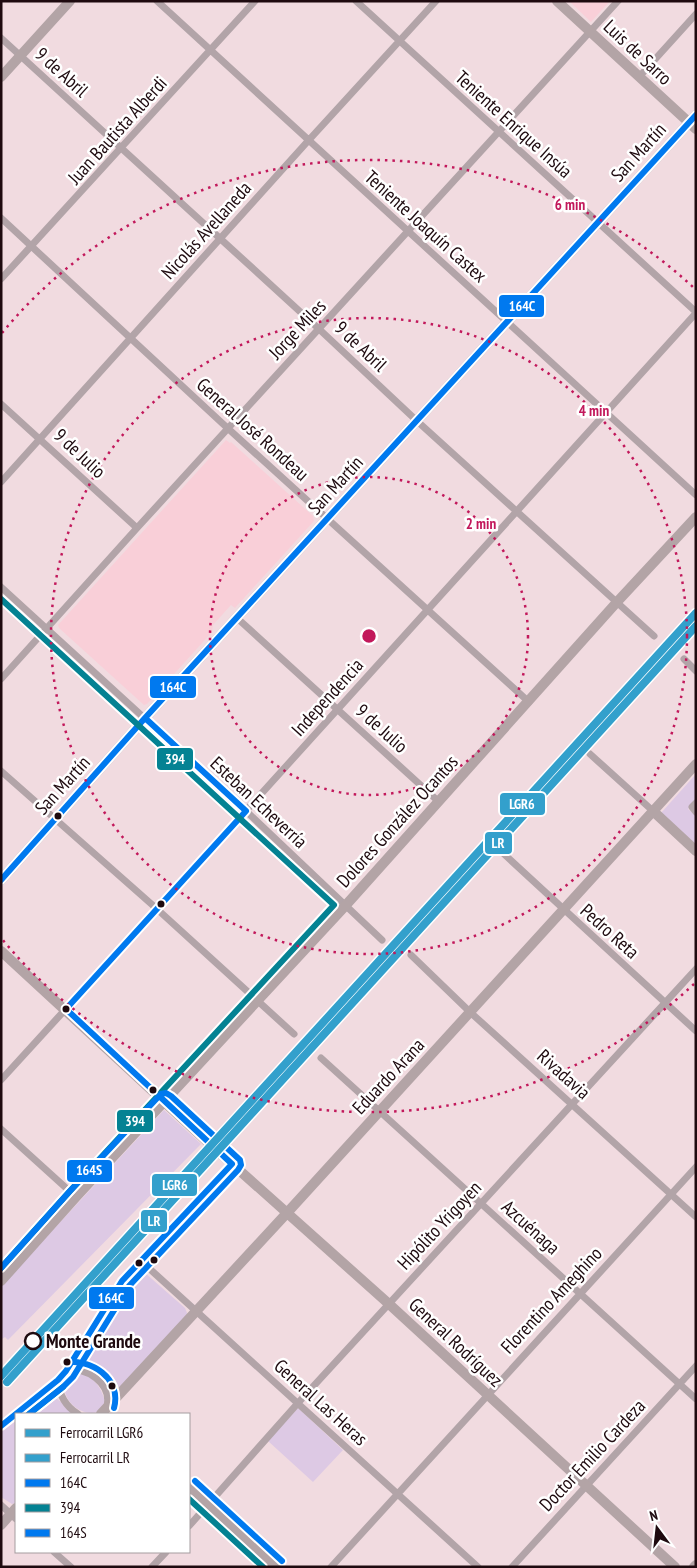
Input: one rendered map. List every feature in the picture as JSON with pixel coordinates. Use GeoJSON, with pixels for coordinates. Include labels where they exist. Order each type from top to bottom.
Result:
{"type":"FeatureCollection","features":[{"type":"Feature","properties":{"kind":"street"},"geometry":{"type":"LineString","coordinates":[[1,77],[70,1]]}},
{"type":"Feature","properties":{"kind":"street","name":"Teniente Joaquín Castex"},"geometry":{"type":"LineString","coordinates":[[157,1],[696,495]]}},
{"type":"Feature","properties":{"kind":"street","name":"Juan Bautista Alberdi"},"geometry":{"type":"LineString","coordinates":[[1,280],[255,1]]}},
{"type":"Feature","properties":{"kind":"street","name":"Teniente Enrique Insúa"},"geometry":{"type":"LineString","coordinates":[[356,1],[696,312]]}},
{"type":"Feature","properties":{"kind":"street","name":"Nicolás Avellaneda"},"geometry":{"type":"LineString","coordinates":[[1,482],[221,240],[308,140],[436,1]]}},
{"type":"Feature","properties":{"kind":"street","name":"Luis de Sarro"},"geometry":{"type":"LineString","coordinates":[[556,1],[639,77],[693,122]]}},
{"type":"Feature","properties":{"kind":"street","name":"Jorge Miles"},"geometry":{"type":"LineString","coordinates":[[1,679],[227,428],[618,1]]}},
{"type":"Feature","properties":{"kind":"street"},"geometry":{"type":"LineString","coordinates":[[639,77],[696,14]]}},
{"type":"Feature","properties":{"kind":"street","name":"9 de Abril"},"geometry":{"type":"LineString","coordinates":[[1,38],[417,421],[654,636]]}},
{"type":"Feature","properties":{"kind":"street","name":"San Martín"},"geometry":{"type":"LineString","coordinates":[[1,880],[145,718],[597,222],[693,122]]}},
{"type":"Feature","properties":{"kind":"street","name":"General José Rondeau"},"geometry":{"type":"LineString","coordinates":[[1,218],[227,428],[529,702]]}},
{"type":"Feature","properties":{"kind":"street","name":"Independencia"},"geometry":{"type":"LineString","coordinates":[[1,1080],[246,812],[696,312]]}},
{"type":"Feature","properties":{"kind":"street","name":"9 de Julio"},"geometry":{"type":"LineString","coordinates":[[1,404],[136,528]]}},
{"type":"Feature","properties":{"kind":"street","name":"Dolores González Ocantos"},"geometry":{"type":"LineString","coordinates":[[1,1280],[256,1000],[346,905],[617,602],[696,517]]}},
{"type":"Feature","properties":{"kind":"street","name":"Esteban Echeverría"},"geometry":{"type":"LineString","coordinates":[[1,587],[145,718],[382,940]]}},
{"type":"Feature","properties":{"kind":"street","name":"9 de Julio"},"geometry":{"type":"LineString","coordinates":[[237,618],[438,801]]}},
{"type":"Feature","properties":{"kind":"street"},"geometry":{"type":"LineString","coordinates":[[684,659],[696,671]]}},
{"type":"Feature","properties":{"kind":"street"},"geometry":{"type":"LineString","coordinates":[[590,754],[696,851]]}},
{"type":"Feature","properties":{"kind":"street","name":"Eduardo Arana"},"geometry":{"type":"LineString","coordinates":[[103,1413],[696,764]]}},
{"type":"Feature","properties":{"kind":"street"},"geometry":{"type":"LineString","coordinates":[[1,771],[157,909],[294,1034]]}},
{"type":"Feature","properties":{"kind":"street","name":"Pedro Reta"},"geometry":{"type":"LineString","coordinates":[[504,854],[696,1031]]}},
{"type":"Feature","properties":{"kind":"street","name":"General Rodríguez"},"geometry":{"type":"LineString","coordinates":[[1,951],[286,1214],[389,1304],[675,1567]]}},
{"type":"Feature","properties":{"kind":"street","name":"Rivadavia"},"geometry":{"type":"LineString","coordinates":[[411,955],[470,1012],[696,1217]]}},
{"type":"Feature","properties":{"kind":"street","name":"Hipólito Yrigoyen"},"geometry":{"type":"LineString","coordinates":[[190,1525],[298,1403],[696,970]]}},
{"type":"Feature","properties":{"kind":"street","name":"Azcuénaga"},"geometry":{"type":"LineString","coordinates":[[321,1058],[696,1399]]}},
{"type":"Feature","properties":{"kind":"street"},"geometry":{"type":"LineString","coordinates":[[1,1129],[76,1197]]}},
{"type":"Feature","properties":{"kind":"street"},"geometry":{"type":"LineString","coordinates":[[17,1413],[58,1380],[66,1371],[122,1281],[232,1164]]}},
{"type":"Feature","properties":{"kind":"street","name":"Florentino Ameghino"},"geometry":{"type":"LineString","coordinates":[[331,1567],[696,1167]]}},
{"type":"Feature","properties":{"kind":"street","name":"General Las Heras"},"geometry":{"type":"LineString","coordinates":[[141,1260],[478,1567]]}},
{"type":"Feature","properties":{"kind":"street","name":"Doctor Emilio Cardeza"},"geometry":{"type":"LineString","coordinates":[[512,1567],[696,1366]]}},
{"type":"Feature","properties":{"kind":"street"},"geometry":{"type":"LineString","coordinates":[[66,1371],[83,1370],[97,1378],[108,1396],[107,1405],[103,1413]]}},
{"type":"Feature","properties":{"kind":"street"},"geometry":{"type":"LineString","coordinates":[[58,1380],[62,1398],[77,1413]]}},
{"type":"Feature","properties":{"kind":"street"},"geometry":{"type":"LineString","coordinates":[[1,1426],[15,1415]]}},
{"type":"Feature","properties":{"kind":"street"},"geometry":{"type":"LineString","coordinates":[[190,1488],[276,1567]]}},
{"type":"Feature","properties":{"kind":"street"},"geometry":{"type":"LineString","coordinates":[[1,1505],[14,1514],[1,1525]]}},
{"type":"Feature","properties":{"kind":"street"},"geometry":{"type":"LineString","coordinates":[[55,1553],[71,1567]]}},
{"type":"Feature","properties":{"kind":"street"},"geometry":{"type":"LineString","coordinates":[[152,1567],[165,1553]]}},
{"type":"Feature","properties":{"kind":"shaded area"},"geometry":{"type":"Polygon","coordinates":[[[569,1],[610,1],[591,22],[569,1]]]}},
{"type":"Feature","properties":{"kind":"shaded area"},"geometry":{"type":"Polygon","coordinates":[[[226,440],[231,442],[313,516],[314,521],[235,608],[231,605],[213,625],[212,632],[147,704],[144,705],[59,628],[58,625],[226,440]]]}},
{"type":"Feature","properties":{"kind":"shaded area"},"geometry":{"type":"Polygon","coordinates":[[[696,774],[696,800],[688,809],[696,816],[696,845],[661,813],[696,774]]]}},
{"type":"Feature","properties":{"kind":"shaded area"},"geometry":{"type":"Polygon","coordinates":[[[164,1110],[201,1144],[8,1340],[5,1337],[2,1339],[1,1286],[164,1110]]]}},
{"type":"Feature","properties":{"kind":"shaded area"},"geometry":{"type":"Polygon","coordinates":[[[140,1271],[144,1272],[185,1308],[186,1318],[113,1393],[96,1373],[85,1366],[84,1362],[140,1271]]]}},
{"type":"Feature","properties":{"kind":"shaded area"},"geometry":{"type":"Polygon","coordinates":[[[76,1373],[92,1379],[102,1392],[105,1402],[98,1412],[84,1412],[68,1399],[65,1392],[67,1378],[76,1373]]]}},
{"type":"Feature","properties":{"kind":"shaded area"},"geometry":{"type":"Polygon","coordinates":[[[47,1397],[52,1397],[59,1400],[73,1413],[26,1413],[47,1397]]]}},
{"type":"Feature","properties":{"kind":"shaded area"},"geometry":{"type":"Polygon","coordinates":[[[298,1408],[343,1450],[313,1482],[268,1441],[298,1408]]]}},
{"type":"Feature","properties":{"kind":"shaded area"},"geometry":{"type":"Polygon","coordinates":[[[15,1422],[15,1503],[12,1504],[1,1497],[1,1432],[15,1422]]]}},
{"type":"Feature","properties":{"kind":"rail line","name":"LGR6"},"geometry":{"type":"LineString","coordinates":[[1,1376],[696,613]]}},
{"type":"Feature","properties":{"kind":"rail line","name":"LR"},"geometry":{"type":"LineString","coordinates":[[7,1382],[696,626]]}},
{"type":"Feature","properties":{"kind":"transit line","name":"164C"},"geometry":{"type":"LineString","coordinates":[[1,880],[145,718],[696,115]]}},
{"type":"Feature","properties":{"kind":"transit line","name":"394"},"geometry":{"type":"LineString","coordinates":[[1,599],[334,905],[1,1268]]}},
{"type":"Feature","properties":{"kind":"transit line","name":"164C"},"geometry":{"type":"LineString","coordinates":[[17,1413],[58,1380],[66,1371],[122,1281],[232,1164],[66,1009],[246,811],[145,718]]}},
{"type":"Feature","properties":{"kind":"transit line","name":"164S"},"geometry":{"type":"LineString","coordinates":[[1,1268],[161,1094],[166,1093],[171,1096],[240,1160],[241,1165],[238,1170],[129,1286],[73,1377],[30,1413]]}},
{"type":"Feature","properties":{"kind":"transit line","name":"164S"},"geometry":{"type":"LineString","coordinates":[[65,1362],[75,1362],[94,1367],[109,1379],[115,1397],[114,1408]]}},
{"type":"Feature","properties":{"kind":"transit line","name":"394"},"geometry":{"type":"LineString","coordinates":[[30,1413],[63,1387]]}},
{"type":"Feature","properties":{"kind":"transit line","name":"164C"},"geometry":{"type":"LineString","coordinates":[[1,1426],[15,1415]]}},
{"type":"Feature","properties":{"kind":"transit line","name":"164S"},"geometry":{"type":"LineString","coordinates":[[195,1481],[282,1561]]}},
{"type":"Feature","properties":{"kind":"transit line","name":"394"},"geometry":{"type":"LineString","coordinates":[[190,1500],[263,1567]]}},
{"type":"Feature","properties":{"kind":"place","name":"Monte Grande"},"geometry":{"type":"Point","coordinates":[33,1341]}}]}
